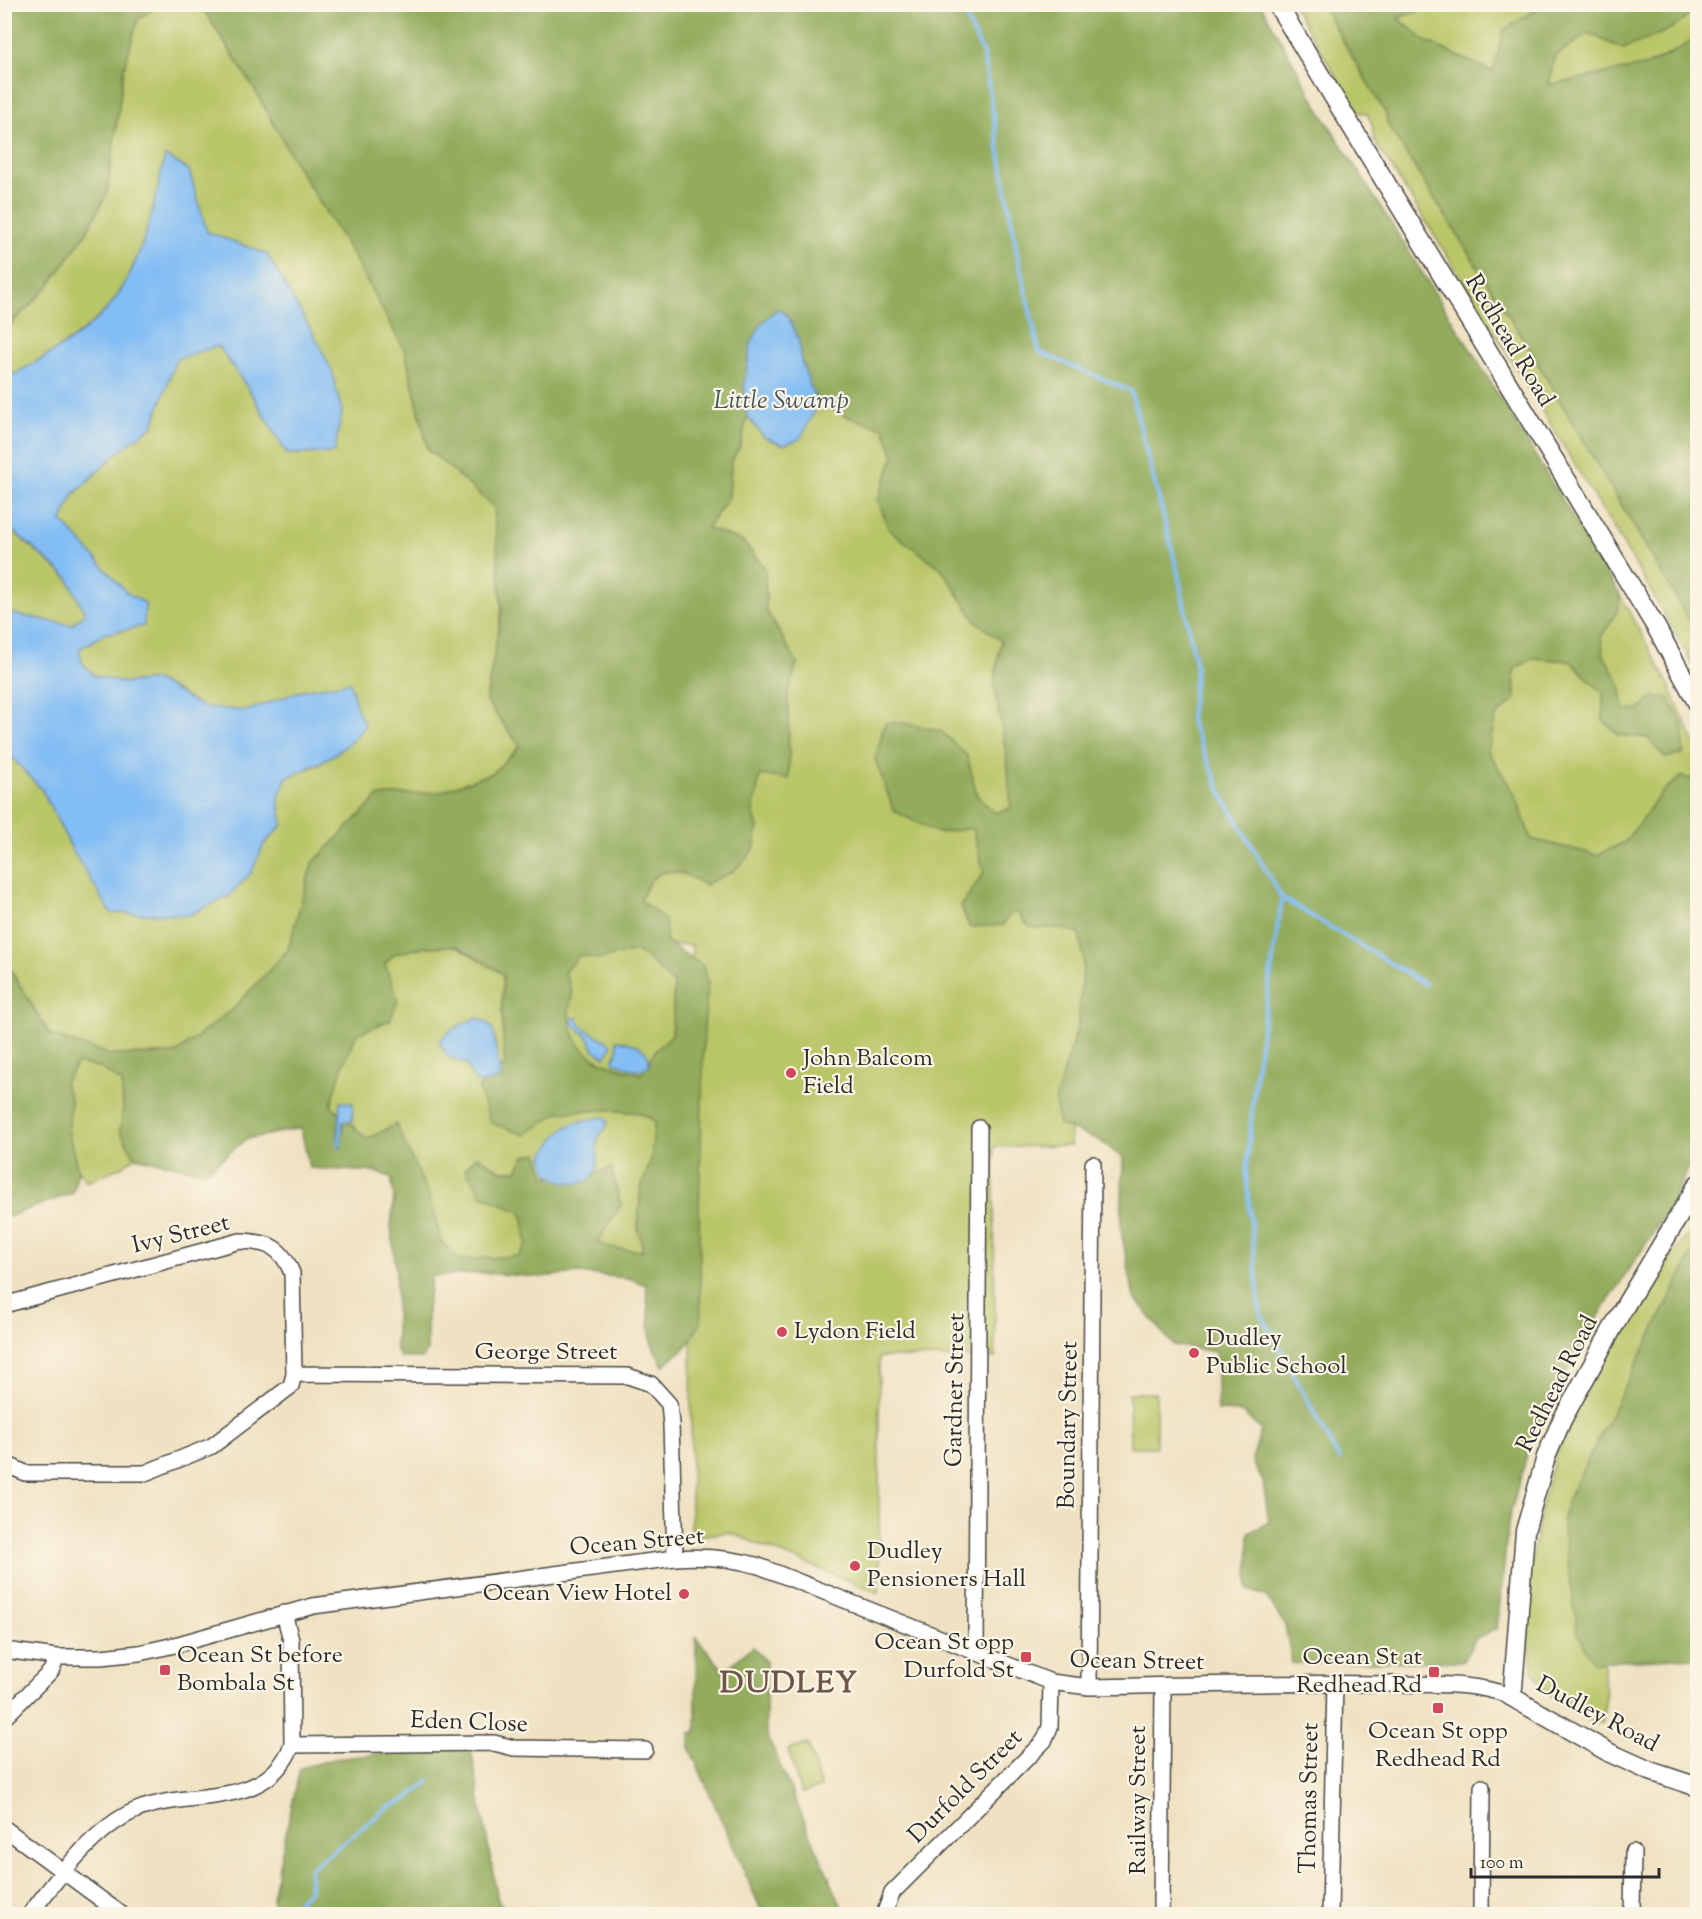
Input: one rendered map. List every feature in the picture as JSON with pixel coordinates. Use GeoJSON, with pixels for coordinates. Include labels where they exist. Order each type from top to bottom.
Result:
{"type":"FeatureCollection","features":[{"type":"Feature","properties":{"kind":"main road","name":"Redhead Road"},"geometry":{"type":"LineString","coordinates":[[1277,4],[1656,627],[1698,704]]}},
{"type":"Feature","properties":{"kind":"main road","name":"Redhead Road"},"geometry":{"type":"LineString","coordinates":[[1510,1696],[1513,1688],[1525,1532],[1546,1457],[1562,1420],[1622,1311],[1698,1184]]}},
{"type":"Feature","properties":{"kind":"main road","name":"Dudley Road"},"geometry":{"type":"LineString","coordinates":[[1510,1696],[1610,1754],[1650,1771],[1698,1787]]}},
{"type":"Feature","properties":{"kind":"street","name":"Gardner Street"},"geometry":{"type":"LineString","coordinates":[[976,1652],[979,1128]]}},
{"type":"Feature","properties":{"kind":"street","name":"Boundary Street"},"geometry":{"type":"LineString","coordinates":[[1089,1687],[1094,1164]]}},
{"type":"Feature","properties":{"kind":"street","name":"Ivy Street"},"geometry":{"type":"LineString","coordinates":[[4,1305],[240,1241],[262,1242],[276,1249],[286,1259],[292,1274],[294,1374]]}},
{"type":"Feature","properties":{"kind":"street"},"geometry":{"type":"LineString","coordinates":[[4,1463],[25,1473],[145,1473],[212,1446],[291,1386],[294,1374]]}},
{"type":"Feature","properties":{"kind":"street","name":"George Street"},"geometry":{"type":"LineString","coordinates":[[294,1374],[628,1376],[651,1384],[669,1404],[675,1558]]}},
{"type":"Feature","properties":{"kind":"street","name":"Ocean Street"},"geometry":{"type":"LineString","coordinates":[[4,1650],[57,1657],[100,1657],[139,1653],[175,1645],[284,1613],[343,1600],[703,1556],[759,1566],[1052,1682],[1089,1687],[1335,1683],[1468,1686],[1492,1689],[1510,1696]]}},
{"type":"Feature","properties":{"kind":"street"},"geometry":{"type":"LineString","coordinates":[[30,1914],[62,1871],[113,1823],[148,1806],[243,1791],[261,1783],[275,1773],[286,1760],[292,1745],[291,1640],[284,1613]]}},
{"type":"Feature","properties":{"kind":"street"},"geometry":{"type":"LineString","coordinates":[[4,1718],[51,1671],[57,1657]]}},
{"type":"Feature","properties":{"kind":"street","name":"Durfold Street"},"geometry":{"type":"LineString","coordinates":[[886,1913],[892,1893],[1044,1741],[1050,1727],[1052,1682]]}},
{"type":"Feature","properties":{"kind":"street","name":"Thomas Street"},"geometry":{"type":"LineString","coordinates":[[1330,1914],[1335,1683]]}},
{"type":"Feature","properties":{"kind":"street","name":"Railway Street"},"geometry":{"type":"LineString","coordinates":[[1161,1914],[1163,1686]]}},
{"type":"Feature","properties":{"kind":"street","name":"Eden Close"},"geometry":{"type":"LineString","coordinates":[[292,1745],[494,1743],[514,1748],[645,1750]]}},
{"type":"Feature","properties":{"kind":"street"},"geometry":{"type":"LineString","coordinates":[[1481,1914],[1482,1787]]}},
{"type":"Feature","properties":{"kind":"street"},"geometry":{"type":"LineString","coordinates":[[4,1828],[121,1914]]}},
{"type":"Feature","properties":{"kind":"street"},"geometry":{"type":"LineString","coordinates":[[1632,1914],[1633,1852]]}},
{"type":"Feature","properties":{"kind":"green space"},"geometry":{"type":"Polygon","coordinates":[[[4,5],[159,5],[138,19],[124,68],[107,193],[86,233],[48,287],[5,330],[4,5]]]}},
{"type":"Feature","properties":{"kind":"green space"},"geometry":{"type":"Polygon","coordinates":[[[159,5],[198,5],[204,10],[255,90],[297,166],[351,252],[405,351],[428,449],[494,507],[502,610],[486,701],[520,746],[493,773],[439,792],[379,796],[312,864],[288,950],[234,1008],[175,1054],[110,1055],[50,1035],[5,960],[5,749],[42,790],[74,853],[250,873],[264,844],[283,824],[278,799],[286,778],[321,763],[365,725],[357,709],[304,690],[246,711],[203,707],[156,680],[126,683],[95,676],[82,663],[79,649],[104,634],[144,626],[127,593],[61,521],[73,496],[117,453],[153,425],[176,359],[218,345],[250,391],[287,454],[334,453],[332,371],[318,342],[267,254],[207,232],[189,170],[165,157],[144,238],[128,278],[118,295],[106,310],[72,339],[5,378],[5,330],[48,287],[86,233],[107,193],[124,68],[138,19],[159,5]]]}},
{"type":"Feature","properties":{"kind":"green space"},"geometry":{"type":"Polygon","coordinates":[[[198,5],[1261,5],[1322,114],[1472,352],[1620,595],[1618,610],[1601,637],[1604,656],[1620,684],[1624,710],[1639,710],[1654,696],[1669,698],[1684,728],[1683,754],[1665,758],[1648,738],[1619,735],[1603,720],[1603,693],[1570,661],[1534,658],[1514,669],[1515,699],[1496,717],[1488,751],[1516,797],[1531,839],[1598,855],[1625,842],[1663,791],[1681,777],[1697,779],[1697,1147],[1672,1204],[1590,1329],[1533,1434],[1509,1518],[1497,1629],[1476,1638],[1463,1661],[1292,1663],[1285,1625],[1266,1596],[1248,1590],[1249,1533],[1269,1522],[1263,1482],[1252,1460],[1261,1430],[1242,1412],[1218,1411],[1216,1352],[1173,1345],[1134,1297],[1121,1231],[1123,1158],[1099,1140],[1059,1125],[1055,1101],[1078,1026],[1084,958],[1079,933],[1058,928],[1033,928],[1026,924],[1018,912],[1010,914],[1003,925],[969,927],[961,906],[984,873],[973,828],[938,833],[894,811],[875,759],[885,723],[904,723],[941,731],[967,756],[977,796],[995,813],[1011,808],[1007,758],[994,685],[1001,641],[976,621],[941,568],[889,530],[878,500],[894,456],[884,428],[831,409],[813,394],[802,363],[799,341],[744,385],[747,416],[741,444],[731,462],[729,497],[707,528],[742,541],[765,569],[766,610],[797,663],[788,693],[789,779],[760,775],[753,812],[758,828],[754,850],[734,871],[705,885],[672,871],[658,874],[652,879],[640,900],[665,920],[667,942],[703,966],[708,984],[704,1027],[699,1213],[701,1323],[686,1347],[663,1366],[651,1342],[646,1285],[628,1278],[579,1273],[540,1277],[484,1273],[432,1276],[427,1309],[427,1351],[423,1358],[401,1358],[396,1349],[396,1271],[391,1227],[394,1197],[391,1177],[376,1172],[309,1168],[301,1128],[247,1139],[205,1172],[135,1157],[120,1131],[123,1108],[122,1083],[101,1068],[77,1063],[64,1083],[71,1101],[68,1131],[78,1171],[73,1193],[10,1216],[5,1215],[4,960],[50,1035],[111,1055],[175,1054],[234,1008],[288,950],[312,864],[379,796],[439,792],[493,773],[520,746],[486,701],[502,610],[494,507],[428,449],[405,351],[351,252],[297,166],[255,90],[204,10],[198,5]],[[457,946],[425,947],[394,954],[385,964],[398,1000],[390,1020],[357,1034],[343,1064],[331,1105],[367,1139],[396,1124],[429,1196],[442,1243],[459,1260],[519,1256],[527,1244],[522,1213],[482,1195],[465,1169],[477,1156],[501,1171],[517,1170],[525,1156],[537,1153],[545,1177],[581,1177],[611,1168],[621,1205],[597,1243],[617,1249],[643,1251],[638,1229],[641,1188],[651,1159],[655,1121],[640,1113],[609,1110],[559,1112],[525,1135],[491,1123],[478,1088],[505,1064],[502,1014],[503,974],[457,946]],[[636,951],[599,959],[580,955],[564,972],[572,992],[569,1013],[571,1028],[576,1040],[593,1057],[615,1067],[641,1074],[655,1051],[672,1035],[674,984],[645,956],[636,951]]]}},
{"type":"Feature","properties":{"kind":"green space"},"geometry":{"type":"Polygon","coordinates":[[[1293,5],[1322,5],[1386,114],[1388,125],[1527,345],[1697,633],[1697,673],[1596,500],[1469,291],[1374,141],[1372,124],[1367,114],[1358,112],[1293,5]]]}},
{"type":"Feature","properties":{"kind":"green space"},"geometry":{"type":"Polygon","coordinates":[[[1322,5],[1435,5],[1398,18],[1425,41],[1493,72],[1503,31],[1543,5],[1693,5],[1690,13],[1674,26],[1623,49],[1588,33],[1554,57],[1549,85],[1648,65],[1681,48],[1697,36],[1697,633],[1527,345],[1388,125],[1386,114],[1322,5]]]}},
{"type":"Feature","properties":{"kind":"green space"},"geometry":{"type":"Polygon","coordinates":[[[1435,5],[1543,5],[1504,31],[1494,72],[1425,41],[1398,18],[1435,5]]]}},
{"type":"Feature","properties":{"kind":"green space"},"geometry":{"type":"Polygon","coordinates":[[[1693,5],[1697,5],[1697,36],[1681,48],[1649,65],[1549,85],[1554,57],[1589,32],[1692,10],[1693,5]]]}},
{"type":"Feature","properties":{"kind":"green space"},"geometry":{"type":"Polygon","coordinates":[[[815,398],[845,416],[884,428],[894,456],[878,500],[889,530],[941,568],[976,621],[1001,640],[994,685],[1007,758],[1012,808],[995,813],[977,796],[967,756],[938,833],[973,828],[984,873],[961,906],[1010,914],[1018,912],[1026,924],[1033,928],[1058,928],[1079,933],[1084,958],[1078,1026],[1071,1048],[1070,1146],[994,1147],[995,1358],[879,1357],[879,1593],[728,1532],[700,1536],[691,1528],[692,945],[676,945],[667,942],[664,920],[640,900],[652,879],[664,872],[678,873],[705,885],[758,828],[753,812],[760,775],[789,779],[788,693],[797,663],[766,610],[765,568],[742,541],[706,529],[729,497],[731,462],[741,444],[747,416],[764,437],[809,421],[815,410],[815,398]]]}},
{"type":"Feature","properties":{"kind":"green space"},"geometry":{"type":"Polygon","coordinates":[[[4,524],[68,578],[85,613],[72,625],[12,614],[5,606],[4,524]]]}},
{"type":"Feature","properties":{"kind":"green space"},"geometry":{"type":"Polygon","coordinates":[[[1620,595],[1668,683],[1697,749],[1697,779],[1681,777],[1663,791],[1625,842],[1598,855],[1531,839],[1516,797],[1488,751],[1496,717],[1515,699],[1514,669],[1534,658],[1570,661],[1603,693],[1603,720],[1619,735],[1648,738],[1665,758],[1654,697],[1639,710],[1624,710],[1620,684],[1604,656],[1601,637],[1618,610],[1620,595]]]}},
{"type":"Feature","properties":{"kind":"green space"},"geometry":{"type":"Polygon","coordinates":[[[457,946],[503,974],[502,1014],[505,1064],[525,1135],[559,1112],[609,1110],[640,1113],[655,1121],[651,1159],[641,1189],[638,1229],[644,1251],[617,1249],[596,1243],[621,1205],[582,1177],[545,1177],[525,1156],[517,1170],[501,1171],[477,1156],[482,1195],[522,1213],[527,1244],[520,1256],[459,1260],[442,1243],[429,1196],[396,1125],[367,1139],[331,1105],[343,1064],[357,1034],[390,1020],[390,980],[385,964],[394,954],[425,947],[457,946]]]}},
{"type":"Feature","properties":{"kind":"green space"},"geometry":{"type":"Polygon","coordinates":[[[636,951],[645,956],[674,984],[672,1035],[655,1051],[641,1074],[615,1067],[593,1057],[576,1040],[571,1028],[569,1013],[572,992],[564,972],[580,955],[599,959],[636,951]]]}},
{"type":"Feature","properties":{"kind":"green space"},"geometry":{"type":"Polygon","coordinates":[[[77,1063],[101,1068],[122,1083],[123,1108],[120,1131],[135,1157],[123,1166],[87,1182],[78,1171],[68,1131],[71,1101],[64,1083],[77,1063]]]}},
{"type":"Feature","properties":{"kind":"green space"},"geometry":{"type":"Polygon","coordinates":[[[1697,1226],[1697,1245],[1568,1499],[1593,1662],[1604,1661],[1605,1711],[1601,1723],[1589,1720],[1545,1691],[1533,1671],[1528,1639],[1529,1578],[1542,1501],[1566,1423],[1666,1260],[1697,1226]]]}},
{"type":"Feature","properties":{"kind":"green space"},"geometry":{"type":"Polygon","coordinates":[[[1697,1245],[1697,1657],[1593,1662],[1578,1634],[1562,1521],[1568,1499],[1697,1245]]]}},
{"type":"Feature","properties":{"kind":"green space"},"geometry":{"type":"Polygon","coordinates":[[[1129,1393],[1156,1393],[1156,1447],[1130,1447],[1129,1393]]]}},
{"type":"Feature","properties":{"kind":"green space"},"geometry":{"type":"Polygon","coordinates":[[[696,1637],[724,1671],[752,1647],[766,1661],[766,1733],[845,1914],[763,1914],[690,1749],[690,1733],[696,1732],[696,1637]]]}},
{"type":"Feature","properties":{"kind":"green space"},"geometry":{"type":"Polygon","coordinates":[[[470,1744],[498,1901],[512,1914],[276,1914],[272,1898],[300,1768],[334,1759],[470,1744]]]}},
{"type":"Feature","properties":{"kind":"green space"},"geometry":{"type":"Polygon","coordinates":[[[808,1744],[821,1788],[801,1793],[788,1750],[808,1744]]]}},
{"type":"Feature","properties":{"kind":"water"},"geometry":{"type":"Polygon","coordinates":[[[165,156],[189,170],[207,232],[267,254],[318,342],[332,371],[342,412],[334,453],[287,454],[250,391],[218,346],[176,359],[153,425],[117,453],[73,495],[62,521],[127,593],[145,603],[144,626],[104,634],[79,649],[82,663],[95,676],[126,683],[156,680],[203,707],[246,711],[304,690],[350,682],[357,709],[365,725],[340,750],[286,778],[278,799],[283,824],[264,844],[251,873],[229,896],[189,915],[111,913],[74,853],[42,790],[4,749],[5,606],[12,614],[72,625],[85,613],[68,578],[5,524],[5,378],[72,339],[106,310],[118,295],[137,258],[165,156]]]}},
{"type":"Feature","properties":{"kind":"water","name":"Little Swamp"},"geometry":{"type":"Polygon","coordinates":[[[777,309],[786,314],[799,341],[801,361],[815,398],[815,410],[800,439],[783,445],[764,437],[747,416],[744,385],[751,343],[762,323],[777,309]]]}},
{"type":"Feature","properties":{"kind":"water"},"geometry":{"type":"Polygon","coordinates":[[[477,1018],[487,1022],[493,1030],[501,1078],[494,1081],[475,1081],[466,1064],[447,1056],[439,1041],[452,1030],[477,1018]]]}},
{"type":"Feature","properties":{"kind":"water"},"geometry":{"type":"Polygon","coordinates":[[[573,1018],[577,1018],[583,1027],[611,1044],[605,1057],[594,1050],[589,1038],[571,1022],[573,1018]]]}},
{"type":"Feature","properties":{"kind":"water"},"geometry":{"type":"Polygon","coordinates":[[[617,1040],[634,1044],[644,1050],[649,1059],[649,1066],[635,1070],[614,1063],[617,1040]]]}},
{"type":"Feature","properties":{"kind":"water"},"geometry":{"type":"Polygon","coordinates":[[[340,1102],[353,1103],[352,1121],[343,1121],[341,1148],[337,1147],[340,1102]]]}},
{"type":"Feature","properties":{"kind":"water"},"geometry":{"type":"Polygon","coordinates":[[[604,1117],[608,1122],[598,1139],[597,1164],[592,1177],[575,1183],[561,1181],[545,1169],[543,1156],[562,1131],[574,1123],[604,1117]]]}},
{"type":"Feature","properties":{"kind":"waterway"},"geometry":{"type":"LineString","coordinates":[[960,4],[983,54],[1016,248],[1039,352],[1131,391],[1178,573],[1196,667],[1190,720],[1223,796],[1282,898],[1425,984]]}},
{"type":"Feature","properties":{"kind":"waterway"},"geometry":{"type":"LineString","coordinates":[[1282,898],[1256,1071],[1246,1174],[1260,1312],[1339,1459]]}},
{"type":"Feature","properties":{"kind":"waterway"},"geometry":{"type":"LineString","coordinates":[[284,1914],[310,1890],[310,1869],[388,1807],[406,1800],[429,1781]]}},
{"type":"Feature","properties":{"kind":"place","name":"John Balcom Field"},"geometry":{"type":"Point","coordinates":[791,1073]}},
{"type":"Feature","properties":{"kind":"place","name":"Lydon Field"},"geometry":{"type":"Point","coordinates":[782,1332]}},
{"type":"Feature","properties":{"kind":"place","name":"Dudley Public School"},"geometry":{"type":"Point","coordinates":[1194,1353]}},
{"type":"Feature","properties":{"kind":"place","name":"Dudley Pensioners Hall"},"geometry":{"type":"Point","coordinates":[855,1566]}},
{"type":"Feature","properties":{"kind":"place","name":"Ocean View Hotel"},"geometry":{"type":"Point","coordinates":[684,1594]}},
{"type":"Feature","properties":{"kind":"place","name":"Ocean St opp Durfold St"},"geometry":{"type":"Point","coordinates":[1026,1657]}},
{"type":"Feature","properties":{"kind":"place","name":"Ocean St before Bombala St"},"geometry":{"type":"Point","coordinates":[165,1670]}},
{"type":"Feature","properties":{"kind":"place","name":"Ocean St at Redhead Rd"},"geometry":{"type":"Point","coordinates":[1434,1672]}},
{"type":"Feature","properties":{"kind":"place","name":"Ocean St opp Redhead Rd"},"geometry":{"type":"Point","coordinates":[1438,1708]}},
{"type":"Feature","properties":{"kind":"district","name":"DUDLEY"},"geometry":{"type":"Point","coordinates":[789,1684]}}]}
